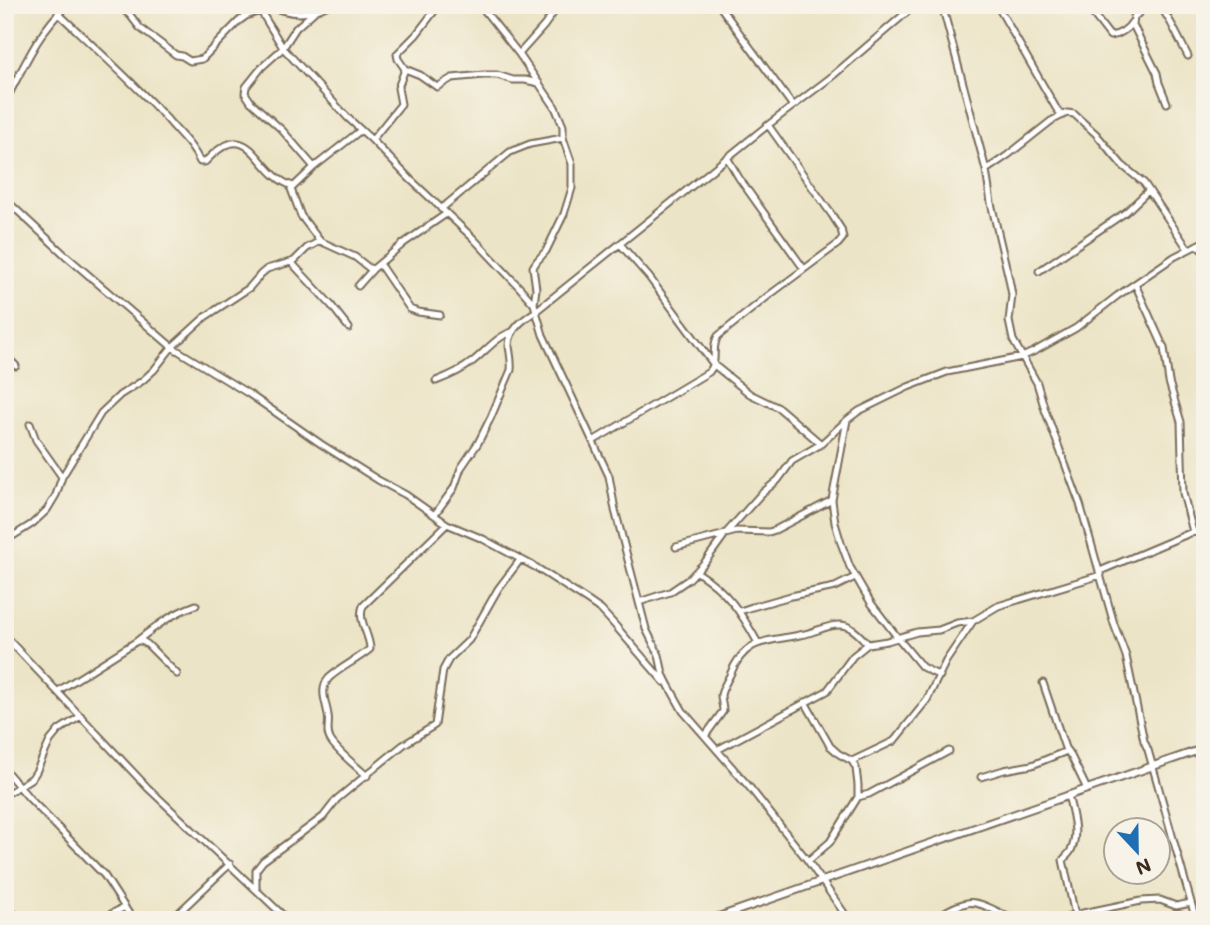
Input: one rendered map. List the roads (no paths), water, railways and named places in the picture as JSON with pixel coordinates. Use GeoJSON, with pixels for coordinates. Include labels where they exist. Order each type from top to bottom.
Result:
{"type":"FeatureCollection","features":[{"type":"Feature","properties":{"kind":"street"},"geometry":{"type":"LineString","coordinates":[[5,103],[32,50],[58,13],[67,5]]}},
{"type":"Feature","properties":{"kind":"street"},"geometry":{"type":"LineString","coordinates":[[118,5],[140,28],[176,55],[194,61],[202,59],[246,16],[258,8],[283,48],[361,130],[473,238],[534,303],[543,335],[611,482],[615,510],[646,629],[659,655],[668,686],[683,711],[808,861],[849,920]]}},
{"type":"Feature","properties":{"kind":"street"},"geometry":{"type":"LineString","coordinates":[[267,5],[284,11],[314,12]]}},
{"type":"Feature","properties":{"kind":"street"},"geometry":{"type":"LineString","coordinates":[[314,167],[282,130],[251,102],[244,90],[262,67],[283,48],[296,28],[314,12],[328,5]]}},
{"type":"Feature","properties":{"kind":"street"},"geometry":{"type":"LineString","coordinates":[[439,5],[397,54],[405,69],[420,75],[437,87],[452,78],[484,75],[539,83]]}},
{"type":"Feature","properties":{"kind":"street"},"geometry":{"type":"LineString","coordinates":[[480,5],[519,54],[555,107],[563,126],[563,138],[572,164],[572,188],[564,214],[551,241],[533,267],[536,289],[534,303]]}},
{"type":"Feature","properties":{"kind":"street"},"geometry":{"type":"LineString","coordinates":[[519,54],[559,5]]}},
{"type":"Feature","properties":{"kind":"street"},"geometry":{"type":"LineString","coordinates":[[719,5],[793,106]]}},
{"type":"Feature","properties":{"kind":"street"},"geometry":{"type":"LineString","coordinates":[[904,5],[907,12]]}},
{"type":"Feature","properties":{"kind":"street"},"geometry":{"type":"LineString","coordinates":[[436,381],[469,365],[502,336],[512,332],[527,317],[830,78],[916,5]]}},
{"type":"Feature","properties":{"kind":"street"},"geometry":{"type":"LineString","coordinates":[[942,5],[986,170],[990,203],[1012,295],[1009,314],[1013,340],[1039,389],[1080,504],[1114,624],[1126,656],[1142,733],[1196,920]]}},
{"type":"Feature","properties":{"kind":"street"},"geometry":{"type":"LineString","coordinates":[[997,5],[1061,115]]}},
{"type":"Feature","properties":{"kind":"street"},"geometry":{"type":"LineString","coordinates":[[1086,5],[1110,36],[1129,27],[1148,5]]}},
{"type":"Feature","properties":{"kind":"street"},"geometry":{"type":"LineString","coordinates":[[1160,5],[1188,56]]}},
{"type":"Feature","properties":{"kind":"street"},"geometry":{"type":"LineString","coordinates":[[58,13],[156,107],[192,146],[200,162],[205,162],[230,142],[239,144],[252,151],[284,183],[293,186]]}},
{"type":"Feature","properties":{"kind":"street"},"geometry":{"type":"LineString","coordinates":[[1133,21],[1134,29],[1157,74],[1167,103]]}},
{"type":"Feature","properties":{"kind":"street"},"geometry":{"type":"LineString","coordinates":[[372,140],[401,104],[398,88],[405,69]]}},
{"type":"Feature","properties":{"kind":"street"},"geometry":{"type":"LineString","coordinates":[[986,170],[1061,115],[1074,114],[1122,165],[1139,178],[1188,248]]}},
{"type":"Feature","properties":{"kind":"street"},"geometry":{"type":"LineString","coordinates":[[593,441],[709,372],[714,365],[714,343],[718,336],[838,244],[843,234],[832,215],[768,125]]}},
{"type":"Feature","properties":{"kind":"street"},"geometry":{"type":"LineString","coordinates":[[361,130],[293,186],[292,193],[301,216],[320,241],[355,257],[373,269]]}},
{"type":"Feature","properties":{"kind":"street"},"geometry":{"type":"LineString","coordinates":[[441,209],[510,152],[530,144],[563,138]]}},
{"type":"Feature","properties":{"kind":"street"},"geometry":{"type":"LineString","coordinates":[[728,159],[804,269]]}},
{"type":"Feature","properties":{"kind":"street"},"geometry":{"type":"LineString","coordinates":[[1040,271],[1126,212],[1149,190]]}},
{"type":"Feature","properties":{"kind":"street"},"geometry":{"type":"LineString","coordinates":[[5,199],[65,256],[172,347],[249,394],[321,444],[406,495],[447,524],[483,539],[537,568],[601,610],[668,686]]}},
{"type":"Feature","properties":{"kind":"street"},"geometry":{"type":"LineString","coordinates":[[358,286],[373,269],[404,243],[446,214]]}},
{"type":"Feature","properties":{"kind":"street"},"geometry":{"type":"LineString","coordinates":[[5,541],[32,524],[47,510],[62,477],[101,414],[120,395],[154,370],[172,347],[205,317],[248,288],[267,269],[297,259],[311,245],[320,241]]}},
{"type":"Feature","properties":{"kind":"street"},"geometry":{"type":"LineString","coordinates":[[639,601],[670,592],[697,572],[726,533],[761,494],[778,480],[792,461],[821,444],[859,411],[947,372],[1022,357],[1046,346],[1076,328],[1188,248],[1205,241]]}},
{"type":"Feature","properties":{"kind":"street"},"geometry":{"type":"LineString","coordinates":[[620,244],[649,277],[714,365],[750,394],[779,408],[821,444]]}},
{"type":"Feature","properties":{"kind":"street"},"geometry":{"type":"LineString","coordinates":[[1197,245],[1205,253]]}},
{"type":"Feature","properties":{"kind":"street"},"geometry":{"type":"LineString","coordinates":[[291,262],[349,328]]}},
{"type":"Feature","properties":{"kind":"street"},"geometry":{"type":"LineString","coordinates":[[380,265],[410,309],[440,315]]}},
{"type":"Feature","properties":{"kind":"street"},"geometry":{"type":"LineString","coordinates":[[1135,284],[1164,348],[1168,378],[1181,422],[1182,493],[1193,532]]}},
{"type":"Feature","properties":{"kind":"street"},"geometry":{"type":"LineString","coordinates":[[435,514],[454,488],[461,468],[478,443],[511,370],[509,345],[512,332]]}},
{"type":"Feature","properties":{"kind":"street"},"geometry":{"type":"LineString","coordinates":[[5,355],[16,366]]}},
{"type":"Feature","properties":{"kind":"street"},"geometry":{"type":"LineString","coordinates":[[847,420],[832,500],[841,543],[865,594],[922,667],[940,676]]}},
{"type":"Feature","properties":{"kind":"street"},"geometry":{"type":"LineString","coordinates":[[30,425],[36,440],[62,477]]}},
{"type":"Feature","properties":{"kind":"street"},"geometry":{"type":"LineString","coordinates":[[676,547],[726,533],[769,532],[832,500]]}},
{"type":"Feature","properties":{"kind":"street"},"geometry":{"type":"LineString","coordinates":[[366,776],[330,738],[324,697],[326,683],[370,649],[360,615],[363,606],[447,524]]}},
{"type":"Feature","properties":{"kind":"street"},"geometry":{"type":"LineString","coordinates":[[717,750],[829,689],[853,656],[868,644],[973,621],[998,606],[1101,573],[1193,532],[1205,531]]}},
{"type":"Feature","properties":{"kind":"street"},"geometry":{"type":"LineString","coordinates":[[256,889],[256,870],[263,861],[323,817],[337,799],[403,745],[435,725],[443,670],[449,659],[469,640],[498,589],[520,560]]}},
{"type":"Feature","properties":{"kind":"street"},"geometry":{"type":"LineString","coordinates":[[697,572],[740,611],[758,643]]}},
{"type":"Feature","properties":{"kind":"street"},"geometry":{"type":"LineString","coordinates":[[740,611],[835,587],[855,577]]}},
{"type":"Feature","properties":{"kind":"street"},"geometry":{"type":"LineString","coordinates":[[58,691],[179,611],[196,605]]}},
{"type":"Feature","properties":{"kind":"street"},"geometry":{"type":"LineString","coordinates":[[852,761],[894,741],[927,700],[951,653],[973,621]]}},
{"type":"Feature","properties":{"kind":"street"},"geometry":{"type":"LineString","coordinates":[[705,736],[723,711],[721,696],[737,659],[749,648],[758,643],[840,626],[853,630],[868,644]]}},
{"type":"Feature","properties":{"kind":"street"},"geometry":{"type":"LineString","coordinates":[[5,636],[148,788],[288,920]]}},
{"type":"Feature","properties":{"kind":"street"},"geometry":{"type":"LineString","coordinates":[[137,641],[147,644],[177,674]]}},
{"type":"Feature","properties":{"kind":"street"},"geometry":{"type":"LineString","coordinates":[[1043,683],[1067,751],[1087,789]]}},
{"type":"Feature","properties":{"kind":"street"},"geometry":{"type":"LineString","coordinates":[[805,702],[830,746],[852,761],[858,778],[858,797],[830,842],[808,861]]}},
{"type":"Feature","properties":{"kind":"street"},"geometry":{"type":"LineString","coordinates":[[5,795],[28,782],[59,730],[81,716]]}},
{"type":"Feature","properties":{"kind":"street"},"geometry":{"type":"LineString","coordinates":[[710,920],[1205,748]]}},
{"type":"Feature","properties":{"kind":"street"},"geometry":{"type":"LineString","coordinates":[[858,797],[869,794],[949,751]]}},
{"type":"Feature","properties":{"kind":"street"},"geometry":{"type":"LineString","coordinates":[[981,777],[1032,765],[1067,751]]}},
{"type":"Feature","properties":{"kind":"street"},"geometry":{"type":"LineString","coordinates":[[5,770],[104,875],[133,920]]}},
{"type":"Feature","properties":{"kind":"street"},"geometry":{"type":"LineString","coordinates":[[1068,796],[1073,813],[1074,838],[1070,851],[1063,860],[1076,915]]}},
{"type":"Feature","properties":{"kind":"street"},"geometry":{"type":"LineString","coordinates":[[171,920],[230,864]]}},
{"type":"Feature","properties":{"kind":"street"},"geometry":{"type":"LineString","coordinates":[[1059,920],[1156,900],[1172,906],[1191,903]]}},
{"type":"Feature","properties":{"kind":"street"},"geometry":{"type":"LineString","coordinates":[[931,920],[968,902],[984,906],[1014,920]]}},
{"type":"Feature","properties":{"kind":"street"},"geometry":{"type":"LineString","coordinates":[[99,920],[125,907]]}},
{"type":"Feature","properties":{"kind":"street"},"geometry":{"type":"LineString","coordinates":[[5,911],[26,918],[48,920]]}},
{"type":"Feature","properties":{"kind":"street"},"geometry":{"type":"LineString","coordinates":[[835,920],[844,914]]}}]}
